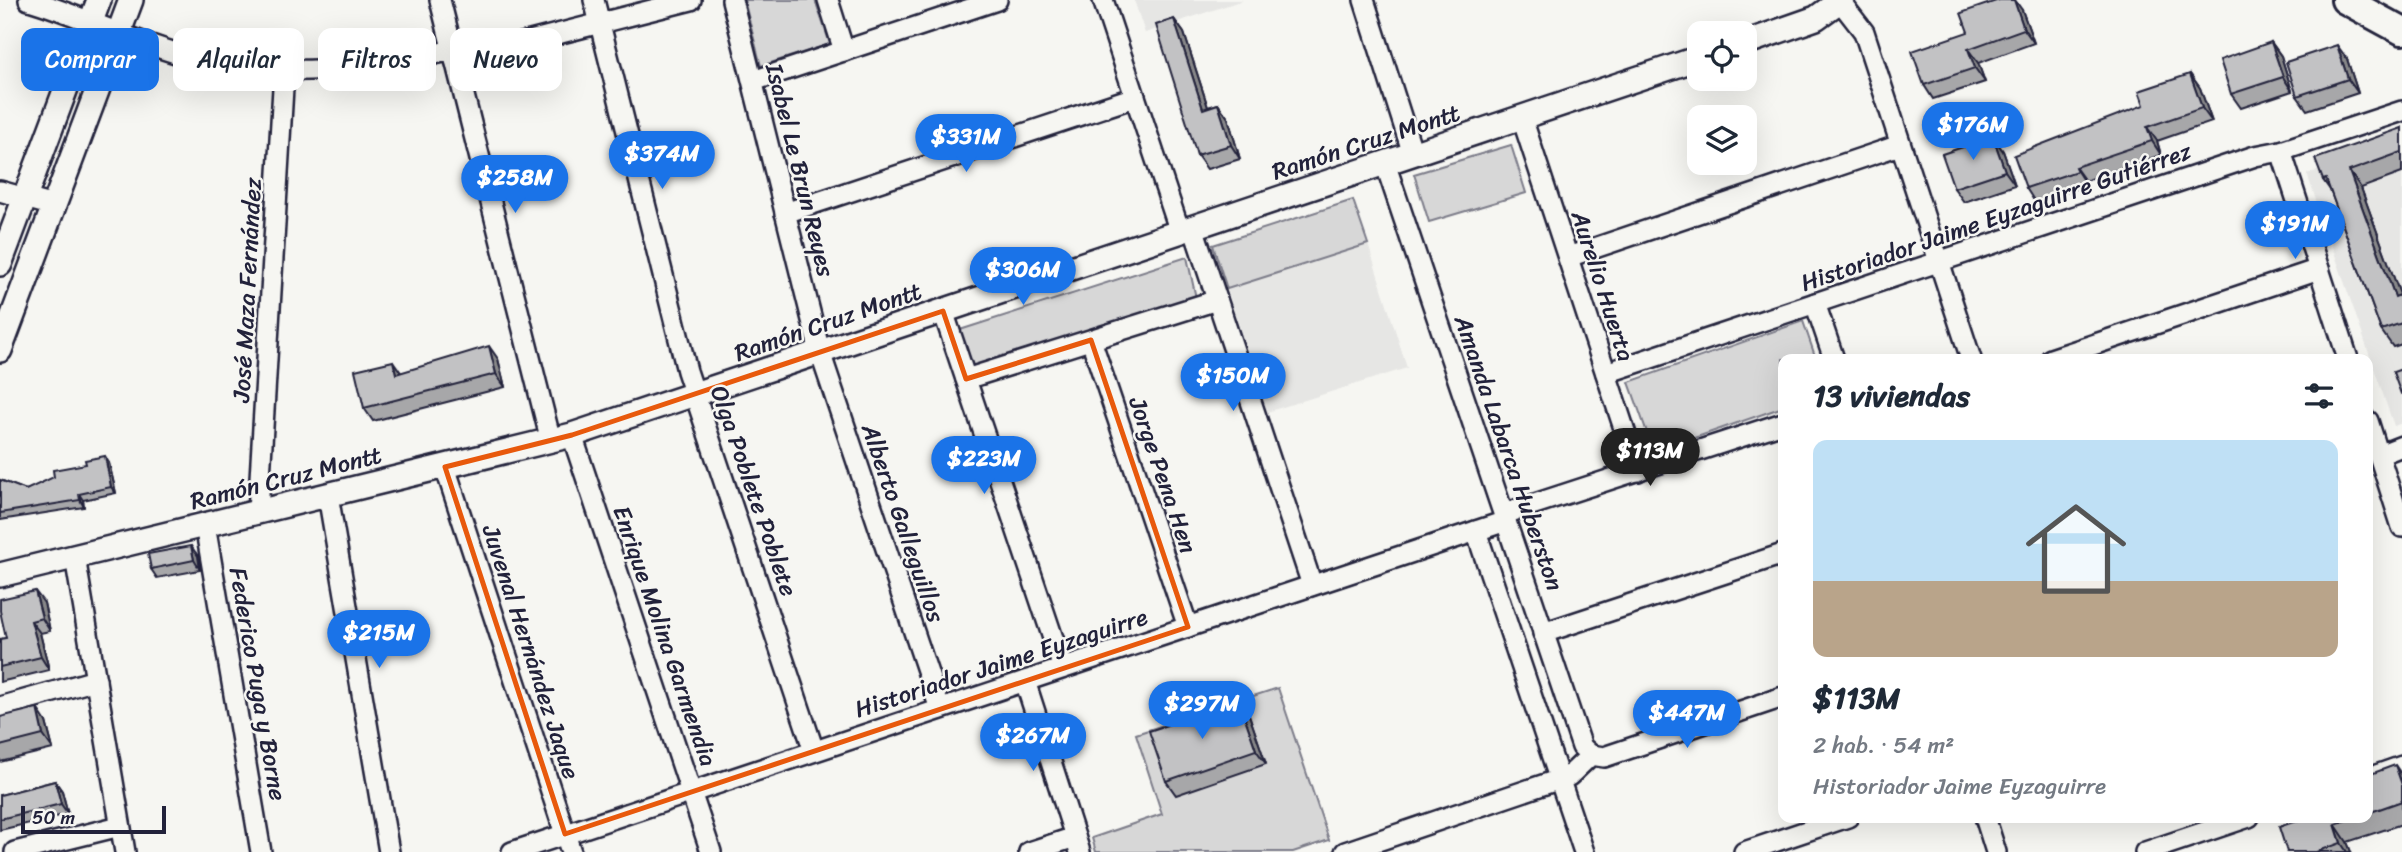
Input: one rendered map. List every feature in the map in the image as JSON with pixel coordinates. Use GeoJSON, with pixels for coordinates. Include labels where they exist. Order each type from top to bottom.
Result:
{"type":"FeatureCollection","features":[{"type":"Feature","properties":{"kind":"main road"},"geometry":{"type":"LineString","coordinates":[[2345,0],[2402,31]]}},
{"type":"Feature","properties":{"kind":"street"},"geometry":{"type":"LineString","coordinates":[[29,0],[108,28]]}},
{"type":"Feature","properties":{"kind":"street"},"geometry":{"type":"LineString","coordinates":[[0,264],[99,0]]}},
{"type":"Feature","properties":{"kind":"street"},"geometry":{"type":"LineString","coordinates":[[120,28],[131,0]]}},
{"type":"Feature","properties":{"kind":"street","name":"Enrique Molina Garmendia"},"geometry":{"type":"LineString","coordinates":[[440,0],[450,39]]}},
{"type":"Feature","properties":{"kind":"street","name":"Olga Poblete Poblete"},"geometry":{"type":"LineString","coordinates":[[594,0],[687,371],[814,751]]}},
{"type":"Feature","properties":{"kind":"street"},"geometry":{"type":"LineString","coordinates":[[562,31],[691,0]]}},
{"type":"Feature","properties":{"kind":"street","name":"Isabel Le Brun Reyes"},"geometry":{"type":"LineString","coordinates":[[732,0],[820,352]]}},
{"type":"Feature","properties":{"kind":"street"},"geometry":{"type":"LineString","coordinates":[[828,0],[844,51]]}},
{"type":"Feature","properties":{"kind":"street"},"geometry":{"type":"LineString","coordinates":[[753,81],[844,51],[961,6],[997,0]]}},
{"type":"Feature","properties":{"kind":"street"},"geometry":{"type":"LineString","coordinates":[[1103,0],[1135,97],[1186,229],[1217,300],[1312,585]]}},
{"type":"Feature","properties":{"kind":"street"},"geometry":{"type":"LineString","coordinates":[[1364,0],[1413,154]]}},
{"type":"Feature","properties":{"kind":"street"},"geometry":{"type":"LineString","coordinates":[[1757,39],[1816,18],[1840,0],[1864,32],[1969,354]]}},
{"type":"Feature","properties":{"kind":"street"},"geometry":{"type":"LineString","coordinates":[[304,70],[364,68],[450,56]]}},
{"type":"Feature","properties":{"kind":"street","name":"Ramón Cruz Montt"},"geometry":{"type":"LineString","coordinates":[[0,575],[561,438],[1687,62]]}},
{"type":"Feature","properties":{"kind":"street"},"geometry":{"type":"LineString","coordinates":[[0,350],[97,91]]}},
{"type":"Feature","properties":{"kind":"street","name":"José Maza Fernández"},"geometry":{"type":"LineString","coordinates":[[258,512],[283,91]]}},
{"type":"Feature","properties":{"kind":"street","name":"Enrique Molina Garmendia"},"geometry":{"type":"LineString","coordinates":[[464,91],[561,438],[711,852]]}},
{"type":"Feature","properties":{"kind":"street"},"geometry":{"type":"LineString","coordinates":[[785,213],[1135,97]]}},
{"type":"Feature","properties":{"kind":"street","name":"Historiador Jaime Eyzaguirre Gutiérrez"},"geometry":{"type":"LineString","coordinates":[[1606,373],[2255,156],[2281,151],[2402,111]]}},
{"type":"Feature","properties":{"kind":"street","name":"Aurelio Huerta"},"geometry":{"type":"LineString","coordinates":[[1522,118],[1638,471]]}},
{"type":"Feature","properties":{"kind":"street"},"geometry":{"type":"LineString","coordinates":[[1568,257],[1900,145]]}},
{"type":"Feature","properties":{"kind":"street"},"geometry":{"type":"LineString","coordinates":[[2281,151],[2346,354]]}},
{"type":"Feature","properties":{"kind":"street","name":"Amanda Labarca Huberston"},"geometry":{"type":"LineString","coordinates":[[1385,163],[1579,742],[1591,755]]}},
{"type":"Feature","properties":{"kind":"street"},"geometry":{"type":"LineString","coordinates":[[0,191],[54,205]]}},
{"type":"Feature","properties":{"kind":"street"},"geometry":{"type":"LineString","coordinates":[[2065,354],[2319,269]]}},
{"type":"Feature","properties":{"kind":"street"},"geometry":{"type":"LineString","coordinates":[[967,379],[1217,300]]}},
{"type":"Feature","properties":{"kind":"street"},"geometry":{"type":"LineString","coordinates":[[1815,303],[1832,354]]}},
{"type":"Feature","properties":{"kind":"street"},"geometry":{"type":"LineString","coordinates":[[943,311],[1063,668]]}},
{"type":"Feature","properties":{"kind":"street","name":"Jorge Pena Hen"},"geometry":{"type":"LineString","coordinates":[[1091,340],[1188,626]]}},
{"type":"Feature","properties":{"kind":"street","name":"Alberto Galleguillos"},"geometry":{"type":"LineString","coordinates":[[820,352],[940,709]]}},
{"type":"Feature","properties":{"kind":"street","name":"Historiador Jaime Eyzaguirre"},"geometry":{"type":"LineString","coordinates":[[512,852],[568,843],[691,792],[1476,531],[1505,517],[1778,425]]}},
{"type":"Feature","properties":{"kind":"street"},"geometry":{"type":"LineString","coordinates":[[2373,436],[2402,527]]}},
{"type":"Feature","properties":{"kind":"street"},"geometry":{"type":"LineString","coordinates":[[2379,455],[2402,446]]}},
{"type":"Feature","properties":{"kind":"street","name":"Juvenal Hernández Jaque"},"geometry":{"type":"LineString","coordinates":[[445,467],[568,843]]}},
{"type":"Feature","properties":{"kind":"street"},"geometry":{"type":"LineString","coordinates":[[328,495],[389,852]]}},
{"type":"Feature","properties":{"kind":"street","name":"Federico Puga y Borne"},"geometry":{"type":"LineString","coordinates":[[205,525],[261,852]]}},
{"type":"Feature","properties":{"kind":"street"},"geometry":{"type":"LineString","coordinates":[[1476,531],[1584,852]]}},
{"type":"Feature","properties":{"kind":"street"},"geometry":{"type":"LineString","coordinates":[[1544,634],[1778,556]]}},
{"type":"Feature","properties":{"kind":"street"},"geometry":{"type":"LineString","coordinates":[[75,557],[125,852]]}},
{"type":"Feature","properties":{"kind":"street"},"geometry":{"type":"LineString","coordinates":[[0,707],[96,680]]}},
{"type":"Feature","properties":{"kind":"street"},"geometry":{"type":"LineString","coordinates":[[1025,681],[1078,844],[1029,852]]}},
{"type":"Feature","properties":{"kind":"street"},"geometry":{"type":"LineString","coordinates":[[1345,852],[1560,779],[1577,771],[1591,755],[1609,755],[1778,699]]}},
{"type":"Feature","properties":{"kind":"street"},"geometry":{"type":"LineString","coordinates":[[2373,776],[2402,766]]}},
{"type":"Feature","properties":{"kind":"street"},"geometry":{"type":"LineString","coordinates":[[1744,852],[1830,823]]}},
{"type":"Feature","properties":{"kind":"street"},"geometry":{"type":"LineString","coordinates":[[1987,823],[1996,852]]}},
{"type":"Feature","properties":{"kind":"street"},"geometry":{"type":"LineString","coordinates":[[2145,852],[2231,823]]}},
{"type":"Feature","properties":{"kind":"street"},"geometry":{"type":"LineString","coordinates":[[15,852],[120,827]]}},
{"type":"Feature","properties":{"kind":"highlighted area"},"geometry":{"type":"Polygon","coordinates":[[[943,311],[966,379],[1091,340],[1188,627],[565,834],[445,467],[572,435],[943,311]]]}},
{"type":"Feature","properties":{"kind":"shaded area"},"geometry":{"type":"Polygon","coordinates":[[[744,0],[815,0],[830,44],[761,66],[744,0]]]}},
{"type":"Feature","properties":{"kind":"shaded area"},"geometry":{"type":"Polygon","coordinates":[[[1134,0],[1243,0],[1145,33],[1134,0]]]}},
{"type":"Feature","properties":{"kind":"shaded area"},"geometry":{"type":"Polygon","coordinates":[[[2402,144],[2402,423],[2394,426],[2373,365],[2373,354],[2369,354],[2307,174],[2402,144]]]}},
{"type":"Feature","properties":{"kind":"shaded area"},"geometry":{"type":"Polygon","coordinates":[[[1511,145],[1526,193],[1429,222],[1414,174],[1511,145]]]}},
{"type":"Feature","properties":{"kind":"shaded area"},"geometry":{"type":"Polygon","coordinates":[[[1353,200],[1368,244],[1227,289],[1213,245],[1353,200]]]}},
{"type":"Feature","properties":{"kind":"shaded area"},"geometry":{"type":"Polygon","coordinates":[[[1368,244],[1407,368],[1267,412],[1227,289],[1368,244]]]}},
{"type":"Feature","properties":{"kind":"shaded area"},"geometry":{"type":"Polygon","coordinates":[[[1187,257],[1196,298],[972,372],[960,330],[1187,257]]]}},
{"type":"Feature","properties":{"kind":"shaded area"},"geometry":{"type":"Polygon","coordinates":[[[1803,321],[1814,354],[1778,354],[1778,409],[1654,452],[1629,382],[1803,321]]]}},
{"type":"Feature","properties":{"kind":"shaded area"},"geometry":{"type":"Polygon","coordinates":[[[1278,688],[1329,840],[1293,852],[1096,852],[1092,838],[1162,814],[1136,734],[1278,688]]]}},
{"type":"Feature","properties":{"kind":"building"},"geometry":{"type":"Polygon","coordinates":[[[1999,0],[2014,0],[2024,29],[1968,49],[1975,68],[1924,85],[1912,51],[1968,32],[1961,13],[1999,0]]]}},
{"type":"Feature","properties":{"kind":"building"},"geometry":{"type":"Polygon","coordinates":[[[1174,19],[1203,109],[1218,104],[1231,145],[1197,155],[1156,25],[1174,19]]]}},
{"type":"Feature","properties":{"kind":"building"},"geometry":{"type":"Polygon","coordinates":[[[2271,42],[2283,77],[2231,94],[2220,60],[2271,42]]]}},
{"type":"Feature","properties":{"kind":"building"},"geometry":{"type":"Polygon","coordinates":[[[2337,45],[2348,79],[2297,96],[2286,62],[2337,45]]]}},
{"type":"Feature","properties":{"kind":"building"},"geometry":{"type":"Polygon","coordinates":[[[2190,74],[2202,108],[2147,127],[2152,141],[2075,167],[2077,171],[2026,188],[2014,155],[2144,105],[2139,91],[2190,74]]]}},
{"type":"Feature","properties":{"kind":"building"},"geometry":{"type":"Polygon","coordinates":[[[2402,128],[2402,152],[2349,171],[2395,297],[2402,294],[2402,323],[2381,330],[2326,179],[2323,180],[2315,159],[2402,128]]]}},
{"type":"Feature","properties":{"kind":"building"},"geometry":{"type":"Polygon","coordinates":[[[1993,137],[2005,171],[1954,188],[1942,154],[1993,137]]]}},
{"type":"Feature","properties":{"kind":"building"},"geometry":{"type":"Polygon","coordinates":[[[489,346],[496,374],[364,408],[355,370],[393,361],[396,374],[489,346]]]}},
{"type":"Feature","properties":{"kind":"building"},"geometry":{"type":"Polygon","coordinates":[[[2402,369],[2402,393],[2401,394],[2393,372],[2402,369]]]}},
{"type":"Feature","properties":{"kind":"building"},"geometry":{"type":"Polygon","coordinates":[[[105,456],[111,487],[79,494],[80,500],[0,513],[0,480],[26,490],[54,477],[53,470],[86,464],[85,460],[105,456]]]}},
{"type":"Feature","properties":{"kind":"building"},"geometry":{"type":"Polygon","coordinates":[[[191,546],[194,560],[151,569],[148,554],[191,546]]]}},
{"type":"Feature","properties":{"kind":"building"},"geometry":{"type":"Polygon","coordinates":[[[35,591],[42,618],[31,621],[41,657],[0,667],[0,639],[6,638],[0,599],[35,591]]]}},
{"type":"Feature","properties":{"kind":"building"},"geometry":{"type":"Polygon","coordinates":[[[1239,701],[1256,750],[1166,781],[1149,731],[1239,701]]]}},
{"type":"Feature","properties":{"kind":"building"},"geometry":{"type":"Polygon","coordinates":[[[37,708],[43,735],[0,746],[0,717],[37,708]]]}},
{"type":"Feature","properties":{"kind":"building"},"geometry":{"type":"Polygon","coordinates":[[[2395,765],[2402,785],[2402,801],[2373,811],[2373,773],[2395,765]]]}},
{"type":"Feature","properties":{"kind":"building"},"geometry":{"type":"Polygon","coordinates":[[[55,781],[61,804],[0,819],[0,795],[55,781]]]}},
{"type":"Feature","properties":{"kind":"building"},"geometry":{"type":"Polygon","coordinates":[[[2290,823],[2338,823],[2335,824],[2341,843],[2316,852],[2287,852],[2279,827],[2290,823]]]}}]}
